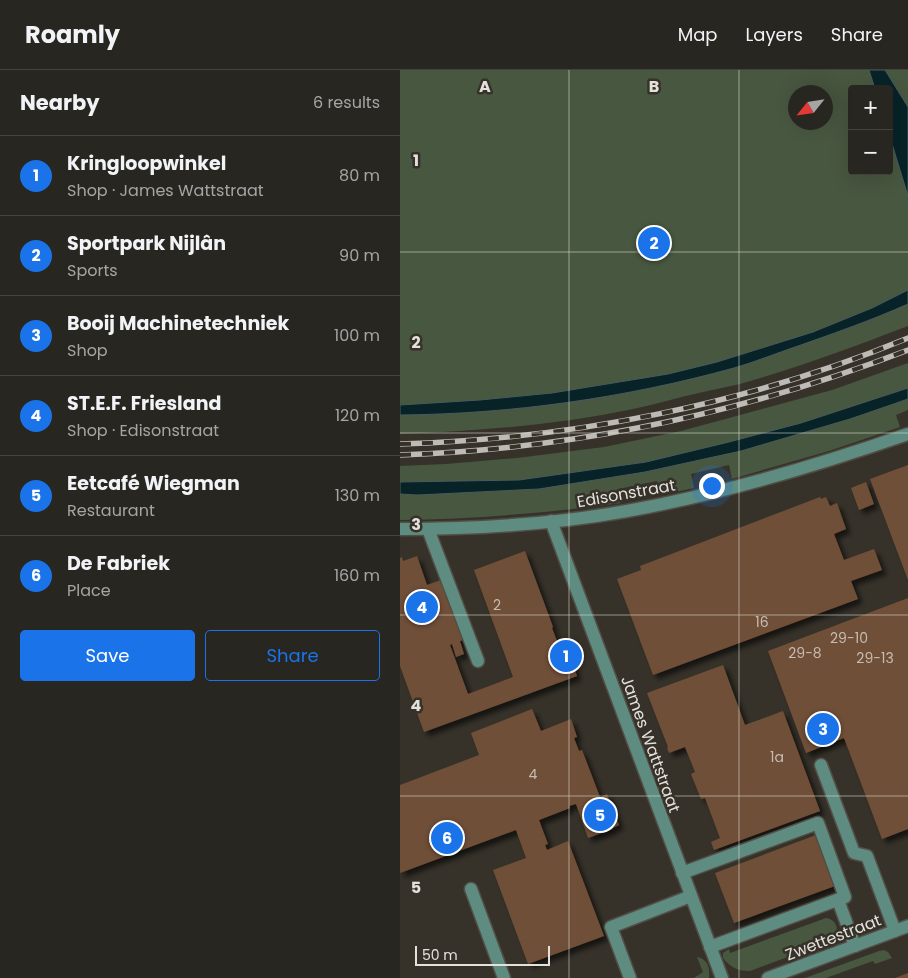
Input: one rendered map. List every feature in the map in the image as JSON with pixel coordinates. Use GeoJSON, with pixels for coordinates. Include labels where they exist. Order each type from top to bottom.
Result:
{"type":"FeatureCollection","features":[{"type":"Feature","properties":{"kind":"street","name":"Edisonstraat"},"geometry":{"type":"LineString","coordinates":[[400,529],[550,521],[625,511],[699,496],[788,473],[908,434]]}},
{"type":"Feature","properties":{"kind":"street","name":"James Wattstraat"},"geometry":{"type":"LineString","coordinates":[[550,521],[722,978]]}},
{"type":"Feature","properties":{"kind":"street"},"geometry":{"type":"LineString","coordinates":[[428,528],[478,661]]}},
{"type":"Feature","properties":{"kind":"street"},"geometry":{"type":"LineString","coordinates":[[821,765],[854,853],[867,856],[895,930]]}},
{"type":"Feature","properties":{"kind":"street"},"geometry":{"type":"LineString","coordinates":[[682,873],[818,823],[845,897],[710,947]]}},
{"type":"Feature","properties":{"kind":"street"},"geometry":{"type":"LineString","coordinates":[[471,889],[504,978]]}},
{"type":"Feature","properties":{"kind":"street"},"geometry":{"type":"LineString","coordinates":[[630,978],[610,927],[691,896]]}},
{"type":"Feature","properties":{"kind":"street"},"geometry":{"type":"LineString","coordinates":[[838,900],[855,946]]}},
{"type":"Feature","properties":{"kind":"street","name":"Zwettestraat"},"geometry":{"type":"LineString","coordinates":[[768,978],[908,926]]}},
{"type":"Feature","properties":{"kind":"green space"},"geometry":{"type":"Polygon","coordinates":[[[400,70],[869,70],[874,85],[848,85],[848,175],[893,175],[893,147],[908,196],[908,290],[872,308],[813,332],[717,362],[668,374],[552,393],[400,405],[400,70]]]}},
{"type":"Feature","properties":{"kind":"green space"},"geometry":{"type":"Polygon","coordinates":[[[885,70],[908,70],[908,107],[885,70]]]}},
{"type":"Feature","properties":{"kind":"green space"},"geometry":{"type":"Polygon","coordinates":[[[908,304],[908,326],[804,364],[740,384],[604,415],[488,429],[400,434],[400,415],[526,408],[610,396],[693,379],[758,360],[908,304]]]}},
{"type":"Feature","properties":{"kind":"green space"},"geometry":{"type":"Polygon","coordinates":[[[908,363],[908,388],[801,423],[646,462],[519,480],[400,482],[400,466],[517,458],[604,447],[681,431],[832,390],[908,363]]]}},
{"type":"Feature","properties":{"kind":"green space"},"geometry":{"type":"Polygon","coordinates":[[[908,399],[908,410],[896,415],[900,427],[829,451],[732,479],[729,465],[691,474],[694,488],[660,495],[657,481],[618,489],[621,503],[511,515],[400,520],[400,494],[418,495],[539,489],[645,472],[741,451],[850,419],[908,399]]]}},
{"type":"Feature","properties":{"kind":"green space"},"geometry":{"type":"Polygon","coordinates":[[[826,918],[834,922],[837,929],[835,936],[828,942],[750,971],[735,968],[723,958],[723,953],[729,949],[730,953],[826,918]]]}},
{"type":"Feature","properties":{"kind":"green space"},"geometry":{"type":"Polygon","coordinates":[[[884,950],[892,958],[875,964],[873,961],[826,978],[805,978],[879,951],[884,950]]]}},
{"type":"Feature","properties":{"kind":"green space"},"geometry":{"type":"Polygon","coordinates":[[[697,957],[708,964],[709,978],[694,978],[703,972],[697,957]]]}},
{"type":"Feature","properties":{"kind":"water"},"geometry":{"type":"Polygon","coordinates":[[[869,70],[885,70],[908,107],[908,196],[893,147],[893,85],[874,85],[869,70]]]}},
{"type":"Feature","properties":{"kind":"water"},"geometry":{"type":"Polygon","coordinates":[[[908,290],[908,304],[840,331],[750,363],[693,379],[610,396],[526,408],[400,415],[400,405],[552,393],[668,374],[717,362],[813,332],[872,308],[908,290]]]}},
{"type":"Feature","properties":{"kind":"water"},"geometry":{"type":"Polygon","coordinates":[[[908,388],[908,399],[850,419],[741,451],[645,472],[539,489],[418,495],[400,494],[400,482],[519,480],[646,462],[801,423],[908,388]]]}},
{"type":"Feature","properties":{"kind":"building"},"geometry":{"type":"Polygon","coordinates":[[[908,465],[908,580],[870,479],[908,465]]]}},
{"type":"Feature","properties":{"kind":"building"},"geometry":{"type":"Polygon","coordinates":[[[866,482],[874,504],[859,510],[851,488],[866,482]]]}},
{"type":"Feature","properties":{"kind":"building"},"geometry":{"type":"Polygon","coordinates":[[[820,497],[821,499],[826,497],[830,506],[837,503],[846,529],[834,534],[844,560],[874,549],[882,570],[851,581],[858,599],[653,675],[617,579],[641,570],[640,566],[820,497]]]}},
{"type":"Feature","properties":{"kind":"building"},"geometry":{"type":"Polygon","coordinates":[[[525,551],[557,641],[563,639],[577,676],[424,732],[400,666],[400,558],[402,557],[403,561],[417,556],[427,585],[441,580],[463,640],[460,641],[464,654],[456,657],[452,644],[450,645],[468,694],[513,677],[474,570],[525,551]]]}},
{"type":"Feature","properties":{"kind":"building"},"geometry":{"type":"Polygon","coordinates":[[[908,598],[908,829],[882,839],[844,738],[806,753],[768,651],[908,598]]]}},
{"type":"Feature","properties":{"kind":"building"},"geometry":{"type":"Polygon","coordinates":[[[723,665],[745,725],[783,711],[820,811],[714,850],[711,842],[720,838],[705,798],[701,799],[691,774],[695,772],[685,747],[669,753],[647,693],[723,665]]]}},
{"type":"Feature","properties":{"kind":"building"},"geometry":{"type":"Polygon","coordinates":[[[532,709],[541,731],[571,719],[577,737],[574,738],[579,751],[582,750],[600,797],[607,794],[619,825],[588,838],[576,804],[539,820],[548,844],[545,845],[547,850],[568,841],[604,936],[528,964],[493,870],[526,858],[516,830],[400,873],[400,785],[479,755],[471,733],[532,709]]]}},
{"type":"Feature","properties":{"kind":"building"},"geometry":{"type":"Polygon","coordinates":[[[816,835],[835,886],[734,923],[715,873],[816,835]]]}},
{"type":"Feature","properties":{"kind":"building"},"geometry":{"type":"Polygon","coordinates":[[[908,973],[908,978],[895,978],[908,973]]]}},
{"type":"Feature","properties":{"kind":"railway"},"geometry":{"type":"LineString","coordinates":[[400,444],[530,435],[595,426],[659,414],[785,382],[908,338]]}},
{"type":"Feature","properties":{"kind":"railway"},"geometry":{"type":"LineString","coordinates":[[400,455],[531,445],[595,436],[658,424],[784,392],[908,350]]}},
{"type":"Feature","properties":{"kind":"place","name":"Sportpark Nijlân"},"geometry":{"type":"Point","coordinates":[654,243]}},
{"type":"Feature","properties":{"kind":"place","name":"ST.E.F. Friesland"},"geometry":{"type":"Point","coordinates":[422,607]}},
{"type":"Feature","properties":{"kind":"place","name":"Kringloopwinkel"},"geometry":{"type":"Point","coordinates":[566,656]}},
{"type":"Feature","properties":{"kind":"place","name":"Booij Machinetechniek"},"geometry":{"type":"Point","coordinates":[823,729]}},
{"type":"Feature","properties":{"kind":"place","name":"Eetcafé Wiegman"},"geometry":{"type":"Point","coordinates":[600,815]}},
{"type":"Feature","properties":{"kind":"place","name":"De Fabriek"},"geometry":{"type":"Point","coordinates":[447,838]}}]}
